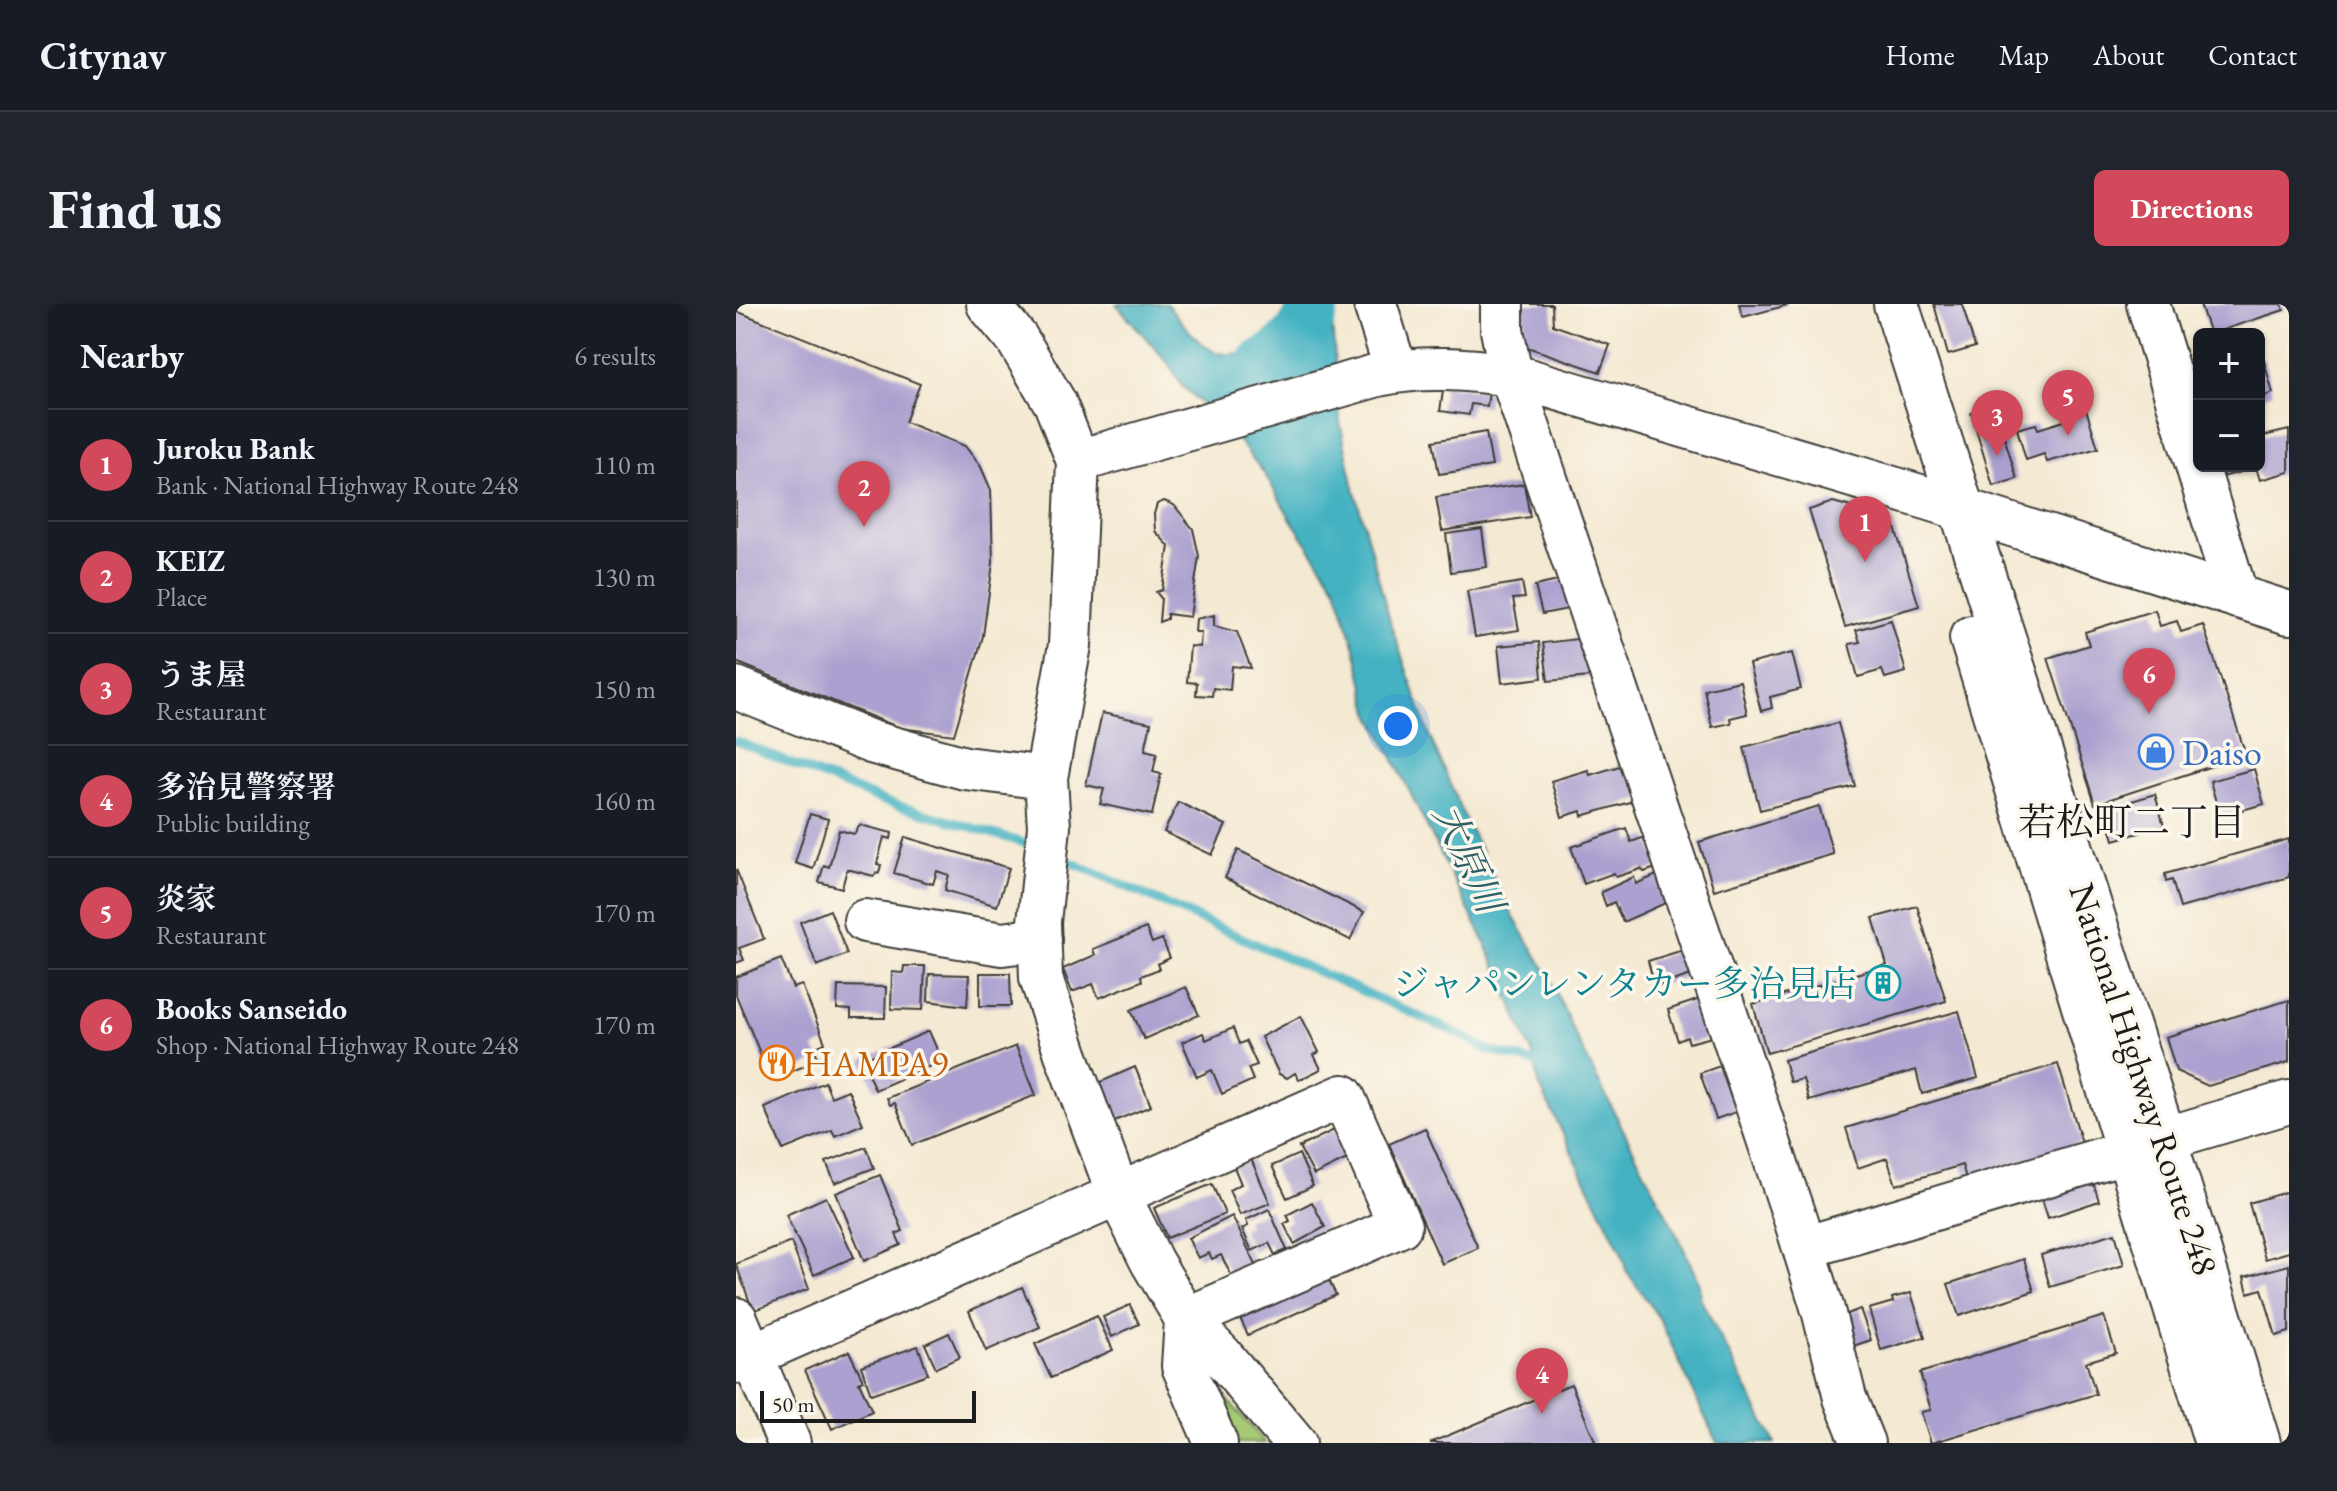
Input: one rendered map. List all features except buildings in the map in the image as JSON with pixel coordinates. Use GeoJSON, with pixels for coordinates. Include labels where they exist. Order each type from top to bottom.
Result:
{"type":"FeatureCollection","features":[{"type":"Feature","properties":{"kind":"highway","name":"National Highway Route 248"},"geometry":{"type":"LineString","coordinates":[[1867,304],[1946,504]]}},
{"type":"Feature","properties":{"kind":"highway","name":"National Highway Route 248"},"geometry":{"type":"LineString","coordinates":[[1896,304],[1946,504],[2146,1145],[2258,1443]]}},
{"type":"Feature","properties":{"kind":"highway","name":"National Highway Route 248"},"geometry":{"type":"LineString","coordinates":[[2146,1145],[2217,1443]]}},
{"type":"Feature","properties":{"kind":"street"},"geometry":{"type":"LineString","coordinates":[[988,304],[1017,339],[1055,403],[1078,461],[1070,645],[1046,778],[1041,978],[1119,1196],[1152,1262],[1186,1319],[1221,1355],[1295,1443]]}},
{"type":"Feature","properties":{"kind":"street"},"geometry":{"type":"LineString","coordinates":[[1375,304],[1387,373]]}},
{"type":"Feature","properties":{"kind":"street"},"geometry":{"type":"LineString","coordinates":[[1502,304],[1502,330],[1511,375],[1804,1248],[1845,1398],[1863,1443]]}},
{"type":"Feature","properties":{"kind":"street"},"geometry":{"type":"LineString","coordinates":[[2148,304],[2237,597]]}},
{"type":"Feature","properties":{"kind":"street"},"geometry":{"type":"LineString","coordinates":[[1078,461],[1387,373],[1451,367],[1511,375],[1946,504],[2289,613]]}},
{"type":"Feature","properties":{"kind":"street"},"geometry":{"type":"LineString","coordinates":[[736,688],[871,742],[965,768],[1046,778]]}},
{"type":"Feature","properties":{"kind":"street"},"geometry":{"type":"LineString","coordinates":[[865,921],[1002,944],[1040,939]]}},
{"type":"Feature","properties":{"kind":"street"},"geometry":{"type":"LineString","coordinates":[[789,1443],[741,1345],[1119,1196],[1133,1187],[1343,1096],[1400,1226],[1186,1319]]}},
{"type":"Feature","properties":{"kind":"street"},"geometry":{"type":"LineString","coordinates":[[1804,1248],[2289,1102]]}},
{"type":"Feature","properties":{"kind":"street"},"geometry":{"type":"LineString","coordinates":[[1186,1319],[1183,1366],[1216,1443]]}},
{"type":"Feature","properties":{"kind":"green space"},"geometry":{"type":"Polygon","coordinates":[[[1199,1366],[1265,1443],[1227,1443],[1199,1366]]]}},
{"type":"Feature","properties":{"kind":"water","name":"大原川"},"geometry":{"type":"Polygon","coordinates":[[[1116,304],[1167,304],[1203,344],[1225,354],[1238,353],[1264,341],[1289,316],[1332,322],[1340,422],[1353,484],[1391,625],[1430,737],[1467,823],[1513,916],[1550,978],[1576,1037],[1684,1249],[1699,1283],[1700,1298],[1775,1443],[1717,1443],[1660,1320],[1626,1270],[1621,1252],[1539,1085],[1533,1055],[1487,947],[1370,712],[1336,587],[1266,476],[1230,430],[1181,385],[1169,364],[1116,304]]]}},
{"type":"Feature","properties":{"kind":"waterway"},"geometry":{"type":"LineString","coordinates":[[1261,366],[1279,355],[1301,333],[1313,304]]}},
{"type":"Feature","properties":{"kind":"waterway"},"geometry":{"type":"LineString","coordinates":[[736,741],[886,802],[1034,846]]}},
{"type":"Feature","properties":{"kind":"waterway"},"geometry":{"type":"LineString","coordinates":[[1055,855],[1461,1035],[1488,1050],[1544,1065]]}},
{"type":"Feature","properties":{"kind":"place","name":"炎家"},"geometry":{"type":"Point","coordinates":[2068,436]}},
{"type":"Feature","properties":{"kind":"place","name":"うま屋"},"geometry":{"type":"Point","coordinates":[1997,456]}},
{"type":"Feature","properties":{"kind":"place","name":"KEIZ"},"geometry":{"type":"Point","coordinates":[864,527]}},
{"type":"Feature","properties":{"kind":"place","name":"Juroku Bank"},"geometry":{"type":"Point","coordinates":[1865,562]}},
{"type":"Feature","properties":{"kind":"place","name":"Books Sanseido"},"geometry":{"type":"Point","coordinates":[2149,714]}},
{"type":"Feature","properties":{"kind":"place","name":"Daiso"},"geometry":{"type":"Point","coordinates":[2156,752]}},
{"type":"Feature","properties":{"kind":"place","name":"ジャパンレンタカー多治見店"},"geometry":{"type":"Point","coordinates":[1883,983]}},
{"type":"Feature","properties":{"kind":"place","name":"HAMPA9"},"geometry":{"type":"Point","coordinates":[777,1063]}},
{"type":"Feature","properties":{"kind":"place","name":"多治見警察署"},"geometry":{"type":"Point","coordinates":[1542,1414]}},
{"type":"Feature","properties":{"kind":"district","name":"若松町二丁目"},"geometry":{"type":"Point","coordinates":[2132,821]}}]}
